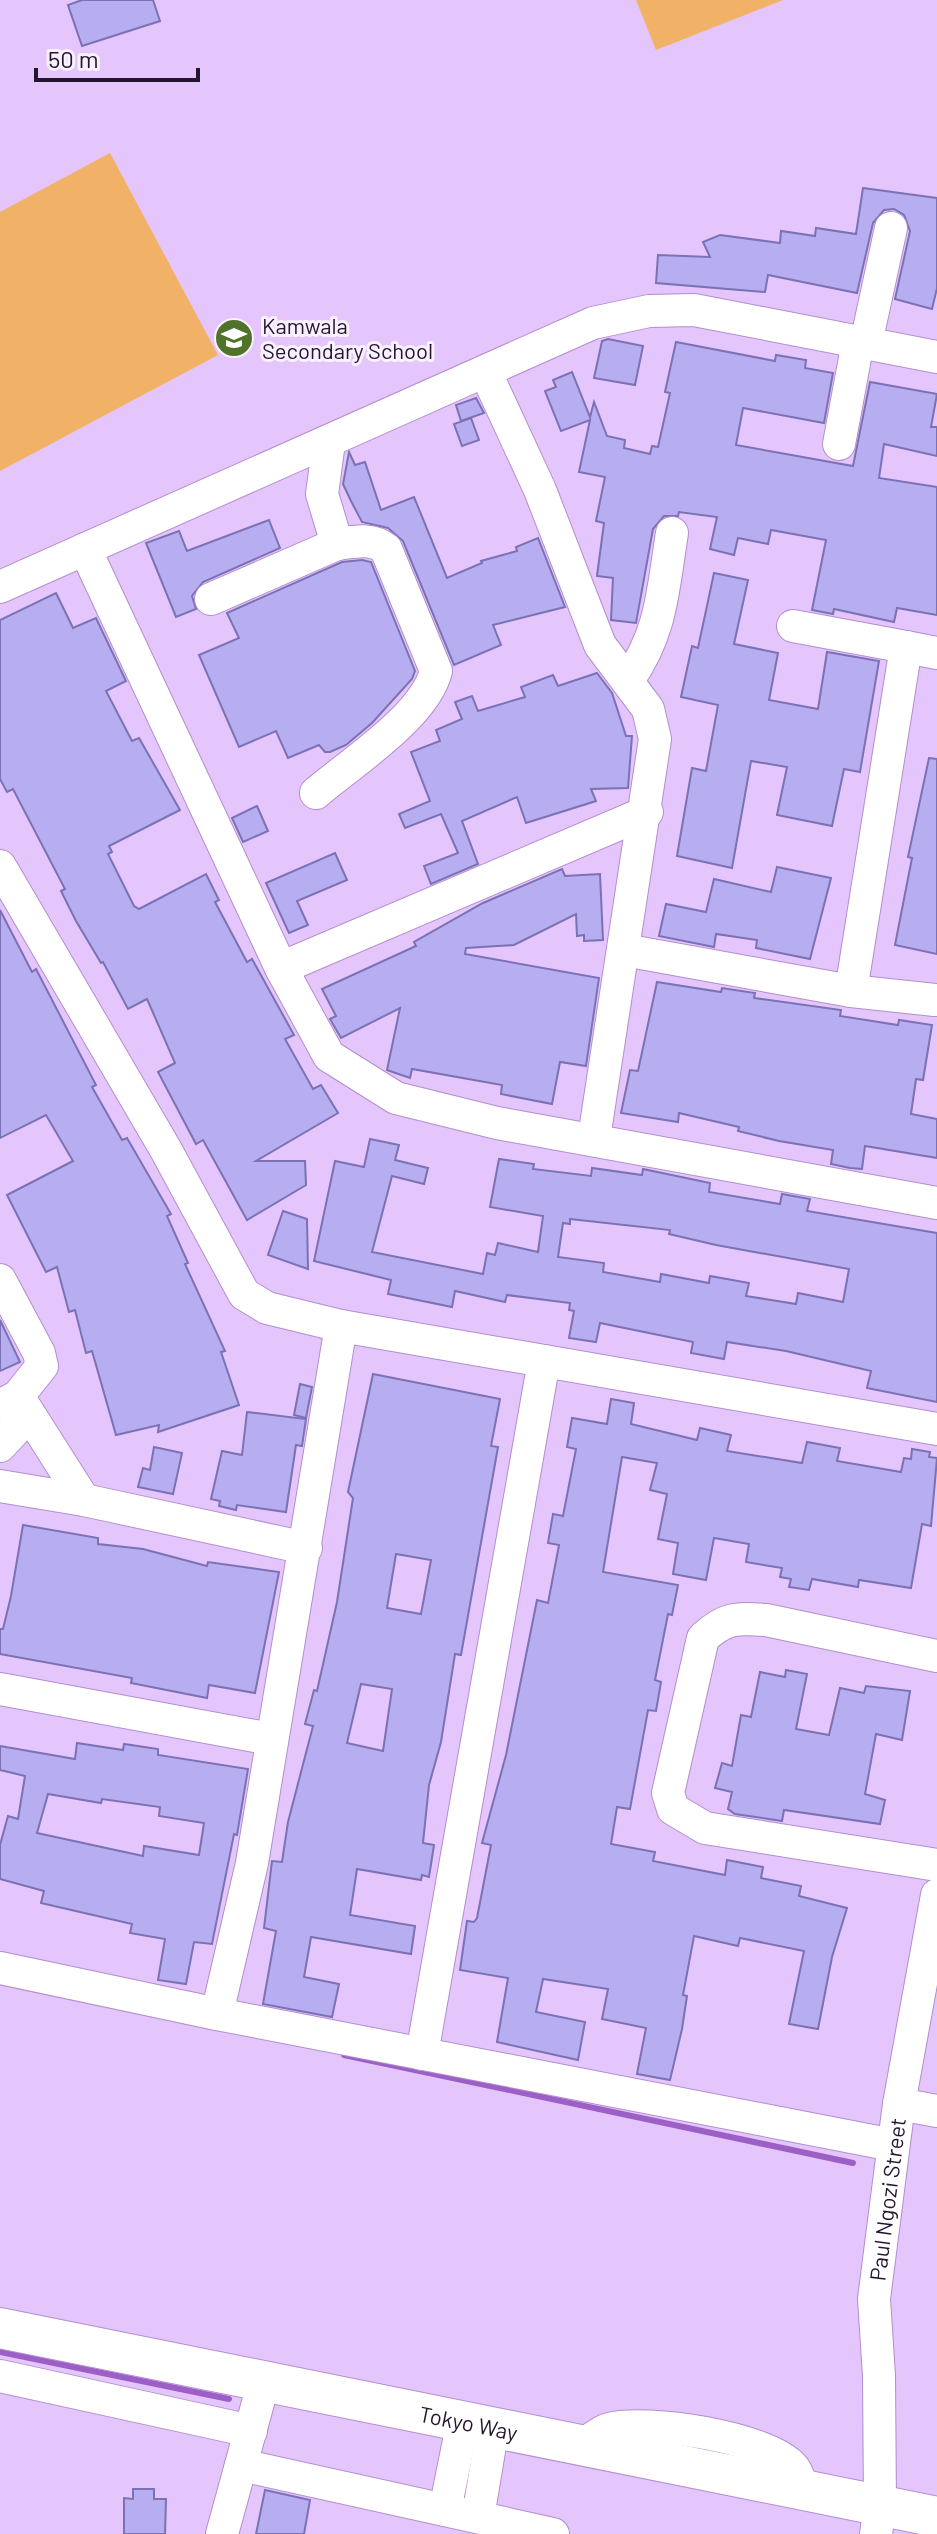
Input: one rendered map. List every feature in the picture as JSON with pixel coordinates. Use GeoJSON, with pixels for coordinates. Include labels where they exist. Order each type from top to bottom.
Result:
{"type":"FeatureCollection","features":[{"type":"Feature","properties":{"kind":"main road","name":"Tokyo Way"},"geometry":{"type":"LineString","coordinates":[[0,2328],[803,2489],[878,2519],[937,2517]]}},
{"type":"Feature","properties":{"kind":"street"},"geometry":{"type":"LineString","coordinates":[[839,444],[891,228]]}},
{"type":"Feature","properties":{"kind":"street"},"geometry":{"type":"LineString","coordinates":[[0,587],[593,323],[649,311],[694,310],[937,357]]}},
{"type":"Feature","properties":{"kind":"street"},"geometry":{"type":"LineString","coordinates":[[486,373],[540,490],[600,645],[648,709],[655,739],[647,812],[594,1138]]}},
{"type":"Feature","properties":{"kind":"street"},"geometry":{"type":"LineString","coordinates":[[329,442],[322,494],[337,544]]}},
{"type":"Feature","properties":{"kind":"street"},"geometry":{"type":"LineString","coordinates":[[628,680],[648,652],[658,620],[672,533]]}},
{"type":"Feature","properties":{"kind":"street"},"geometry":{"type":"LineString","coordinates":[[211,599],[337,544],[359,541],[379,543],[386,549],[436,671],[432,685],[415,709],[316,793]]}},
{"type":"Feature","properties":{"kind":"street"},"geometry":{"type":"LineString","coordinates":[[85,549],[281,968],[329,1056],[396,1098],[497,1123],[594,1138],[937,1203]]}},
{"type":"Feature","properties":{"kind":"street"},"geometry":{"type":"LineString","coordinates":[[793,626],[922,650],[851,991]]}},
{"type":"Feature","properties":{"kind":"street"},"geometry":{"type":"LineString","coordinates":[[281,968],[647,812]]}},
{"type":"Feature","properties":{"kind":"street"},"geometry":{"type":"LineString","coordinates":[[0,866],[166,1150],[244,1294],[267,1308],[341,1326],[937,1429]]}},
{"type":"Feature","properties":{"kind":"street"},"geometry":{"type":"LineString","coordinates":[[624,950],[851,991],[935,1000]]}},
{"type":"Feature","properties":{"kind":"street"},"geometry":{"type":"LineString","coordinates":[[0,1280],[39,1353],[42,1366],[16,1406],[0,1446]]}},
{"type":"Feature","properties":{"kind":"street"},"geometry":{"type":"LineString","coordinates":[[217,2014],[252,1863],[341,1326]]}},
{"type":"Feature","properties":{"kind":"street"},"geometry":{"type":"LineString","coordinates":[[422,2054],[544,1361]]}},
{"type":"Feature","properties":{"kind":"street"},"geometry":{"type":"LineString","coordinates":[[16,1406],[84,1500]]}},
{"type":"Feature","properties":{"kind":"street"},"geometry":{"type":"LineString","coordinates":[[0,1486],[84,1500],[306,1548]]}},
{"type":"Feature","properties":{"kind":"street"},"geometry":{"type":"LineString","coordinates":[[937,1656],[766,1620],[738,1618],[718,1624],[703,1638],[668,1793],[673,1809],[705,1828],[937,1865]]}},
{"type":"Feature","properties":{"kind":"street"},"geometry":{"type":"LineString","coordinates":[[0,1689],[271,1739]]}},
{"type":"Feature","properties":{"kind":"street","name":"Paul Ngozi Street"},"geometry":{"type":"LineString","coordinates":[[878,2519],[874,2299],[899,2104],[937,1895]]}},
{"type":"Feature","properties":{"kind":"street"},"geometry":{"type":"LineString","coordinates":[[0,1968],[217,2014],[893,2145]]}},
{"type":"Feature","properties":{"kind":"street"},"geometry":{"type":"LineString","coordinates":[[899,2104],[937,2111]]}},
{"type":"Feature","properties":{"kind":"street"},"geometry":{"type":"LineString","coordinates":[[0,2376],[251,2431]]}},
{"type":"Feature","properties":{"kind":"street"},"geometry":{"type":"LineString","coordinates":[[222,2534],[264,2381]]}},
{"type":"Feature","properties":{"kind":"street"},"geometry":{"type":"LineString","coordinates":[[445,2510],[478,2424]]}},
{"type":"Feature","properties":{"kind":"street"},"geometry":{"type":"LineString","coordinates":[[478,2424],[478,2517]]}},
{"type":"Feature","properties":{"kind":"street"},"geometry":{"type":"LineString","coordinates":[[241,2465],[553,2534]]}},
{"type":"Feature","properties":{"kind":"shaded area"},"geometry":{"type":"Polygon","coordinates":[[[636,0],[783,0],[656,50],[636,0]]]}},
{"type":"Feature","properties":{"kind":"shaded area"},"geometry":{"type":"Polygon","coordinates":[[[110,153],[218,355],[0,471],[0,212],[110,153]]]}},
{"type":"Feature","properties":{"kind":"building"},"geometry":{"type":"Polygon","coordinates":[[[82,0],[153,0],[160,21],[82,46],[68,5],[82,0]]]}},
{"type":"Feature","properties":{"kind":"building"},"geometry":{"type":"Polygon","coordinates":[[[863,188],[937,198],[937,288],[932,309],[895,299],[910,231],[904,215],[894,209],[884,210],[873,223],[857,293],[768,275],[765,292],[656,283],[658,255],[710,257],[703,242],[720,235],[780,243],[781,231],[815,236],[816,228],[856,234],[863,188]]]}},
{"type":"Feature","properties":{"kind":"building"},"geometry":{"type":"Polygon","coordinates":[[[608,339],[643,346],[635,385],[594,378],[602,341],[608,339]]]}},
{"type":"Feature","properties":{"kind":"building"},"geometry":{"type":"Polygon","coordinates":[[[676,342],[775,361],[776,355],[806,360],[805,368],[833,373],[824,423],[743,408],[736,445],[853,466],[870,382],[937,394],[931,427],[937,427],[937,456],[884,444],[879,478],[937,487],[937,615],[897,608],[894,622],[834,609],[833,614],[812,610],[826,540],[771,530],[768,544],[738,538],[734,555],[710,549],[717,517],[679,512],[678,516],[664,516],[653,529],[636,623],[611,620],[613,578],[597,576],[604,523],[596,521],[605,477],[579,472],[590,420],[561,431],[545,391],[556,387],[553,380],[572,372],[590,417],[594,402],[607,436],[625,440],[624,448],[650,454],[652,446],[658,447],[670,393],[665,392],[676,342]]]}},
{"type":"Feature","properties":{"kind":"building"},"geometry":{"type":"Polygon","coordinates":[[[476,398],[484,413],[461,421],[456,405],[476,398]]]}},
{"type":"Feature","properties":{"kind":"building"},"geometry":{"type":"Polygon","coordinates":[[[471,418],[479,440],[462,446],[454,424],[471,418]]]}},
{"type":"Feature","properties":{"kind":"building"},"geometry":{"type":"Polygon","coordinates":[[[349,452],[355,465],[365,462],[381,510],[414,497],[447,578],[481,561],[517,551],[516,547],[538,538],[565,607],[493,625],[501,645],[454,665],[403,541],[388,528],[362,522],[351,501],[343,484],[349,452]]]}},
{"type":"Feature","properties":{"kind":"building"},"geometry":{"type":"Polygon","coordinates":[[[269,520],[280,548],[203,582],[192,596],[196,609],[176,617],[146,543],[179,531],[187,551],[269,520]]]}},
{"type":"Feature","properties":{"kind":"building"},"geometry":{"type":"Polygon","coordinates":[[[342,562],[371,562],[415,671],[412,679],[372,723],[346,745],[330,752],[325,752],[319,745],[288,758],[276,731],[239,747],[199,655],[239,638],[227,613],[342,562]]]}},
{"type":"Feature","properties":{"kind":"building"},"geometry":{"type":"Polygon","coordinates":[[[714,573],[748,580],[734,644],[778,653],[769,700],[818,709],[827,652],[879,661],[860,772],[844,769],[832,826],[777,815],[787,767],[751,761],[732,868],[677,856],[692,768],[706,771],[718,705],[681,697],[692,646],[698,648],[714,573]]]}},
{"type":"Feature","properties":{"kind":"building"},"geometry":{"type":"Polygon","coordinates":[[[56,593],[73,628],[96,618],[126,681],[106,691],[132,741],[139,738],[180,810],[109,846],[112,852],[108,854],[134,906],[139,909],[206,874],[219,900],[215,902],[247,962],[252,959],[294,1035],[285,1039],[313,1089],[321,1085],[338,1113],[256,1161],[305,1161],[306,1185],[247,1220],[203,1140],[196,1144],[158,1072],[175,1063],[147,999],[128,1009],[76,921],[61,891],[65,889],[13,789],[7,792],[0,779],[0,620],[56,593]]]}},
{"type":"Feature","properties":{"kind":"building"},"geometry":{"type":"Polygon","coordinates":[[[597,673],[612,693],[626,736],[632,736],[628,788],[591,789],[596,801],[526,823],[517,797],[462,821],[478,864],[431,884],[424,866],[458,853],[441,814],[405,828],[399,814],[430,801],[411,752],[440,741],[436,730],[462,719],[455,702],[472,696],[478,711],[525,697],[521,687],[553,675],[558,686],[597,673]]]}},
{"type":"Feature","properties":{"kind":"building"},"geometry":{"type":"Polygon","coordinates":[[[929,758],[937,759],[937,954],[895,945],[912,858],[908,857],[929,758]]]}},
{"type":"Feature","properties":{"kind":"building"},"geometry":{"type":"Polygon","coordinates":[[[257,806],[268,831],[243,842],[232,818],[257,806]]]}},
{"type":"Feature","properties":{"kind":"building"},"geometry":{"type":"Polygon","coordinates":[[[335,853],[347,880],[297,901],[308,925],[289,933],[266,883],[335,853]]]}},
{"type":"Feature","properties":{"kind":"building"},"geometry":{"type":"Polygon","coordinates":[[[777,867],[831,878],[810,959],[756,948],[757,940],[716,934],[714,947],[659,936],[666,904],[706,912],[714,879],[771,892],[777,867]]]}},
{"type":"Feature","properties":{"kind":"building"},"geometry":{"type":"Polygon","coordinates":[[[562,869],[565,876],[600,874],[603,940],[584,941],[584,935],[577,936],[576,914],[514,945],[466,948],[465,954],[599,978],[586,1066],[560,1062],[552,1104],[501,1094],[502,1085],[412,1069],[410,1078],[387,1070],[400,1008],[341,1038],[330,1019],[336,1016],[322,989],[416,946],[414,942],[483,903],[562,869]]]}},
{"type":"Feature","properties":{"kind":"building"},"geometry":{"type":"Polygon","coordinates":[[[0,910],[32,972],[36,969],[96,1085],[92,1087],[122,1140],[127,1138],[171,1214],[167,1216],[188,1263],[185,1264],[225,1351],[221,1352],[239,1405],[158,1432],[159,1425],[116,1435],[92,1351],[86,1353],[75,1310],[69,1312],[57,1267],[46,1272],[7,1195],[73,1161],[46,1115],[0,1138],[0,910]]]}},
{"type":"Feature","properties":{"kind":"building"},"geometry":{"type":"Polygon","coordinates":[[[657,982],[721,992],[722,988],[755,993],[754,998],[841,1010],[840,1016],[898,1025],[899,1020],[932,1025],[923,1080],[916,1079],[911,1114],[937,1119],[937,1158],[865,1146],[862,1169],[850,1168],[831,1164],[833,1150],[738,1131],[739,1127],[679,1113],[678,1122],[621,1113],[630,1070],[638,1071],[657,982]]]}},
{"type":"Feature","properties":{"kind":"building"},"geometry":{"type":"Polygon","coordinates":[[[370,1139],[399,1145],[395,1160],[428,1168],[424,1184],[392,1176],[372,1252],[483,1274],[487,1253],[495,1255],[498,1243],[538,1252],[543,1216],[490,1207],[499,1159],[534,1164],[533,1169],[591,1176],[592,1168],[642,1175],[643,1169],[710,1183],[709,1192],[780,1204],[782,1194],[810,1199],[807,1211],[937,1233],[937,1402],[867,1388],[871,1371],[786,1351],[727,1342],[724,1359],[691,1353],[693,1342],[600,1323],[596,1342],[569,1338],[574,1311],[569,1310],[570,1303],[507,1295],[505,1302],[455,1291],[452,1307],[388,1294],[391,1280],[314,1261],[335,1161],[364,1167],[370,1139]],[[570,1219],[570,1224],[563,1223],[558,1257],[604,1263],[603,1272],[660,1282],[661,1274],[709,1283],[710,1276],[749,1283],[746,1296],[796,1304],[798,1293],[843,1302],[849,1269],[716,1245],[669,1234],[670,1230],[570,1219]]]}},
{"type":"Feature","properties":{"kind":"building"},"geometry":{"type":"Polygon","coordinates":[[[283,1211],[307,1219],[308,1269],[268,1255],[283,1211]]]}},
{"type":"Feature","properties":{"kind":"building"},"geometry":{"type":"Polygon","coordinates":[[[0,1320],[20,1362],[0,1371],[0,1320]]]}},
{"type":"Feature","properties":{"kind":"building"},"geometry":{"type":"Polygon","coordinates":[[[373,1374],[500,1399],[491,1446],[498,1447],[461,1655],[455,1654],[441,1742],[429,1785],[423,1843],[434,1845],[429,1877],[422,1875],[421,1880],[357,1869],[350,1915],[415,1926],[411,1954],[311,1937],[304,1977],[339,1984],[332,2017],[263,2004],[276,1931],[264,1928],[272,1861],[282,1862],[288,1822],[313,1726],[305,1724],[314,1690],[317,1691],[337,1602],[353,1498],[348,1492],[373,1374]],[[396,1554],[387,1608],[421,1614],[431,1560],[396,1554]],[[361,1684],[347,1743],[383,1751],[392,1689],[361,1684]]]}},
{"type":"Feature","properties":{"kind":"building"},"geometry":{"type":"Polygon","coordinates":[[[300,1384],[312,1387],[306,1418],[294,1415],[300,1384]]]}},
{"type":"Feature","properties":{"kind":"building"},"geometry":{"type":"Polygon","coordinates":[[[611,1399],[634,1403],[631,1424],[697,1440],[700,1428],[731,1435],[727,1451],[802,1463],[807,1442],[840,1448],[837,1461],[901,1472],[904,1458],[911,1459],[912,1449],[930,1452],[929,1457],[937,1458],[931,1526],[922,1524],[911,1588],[859,1580],[858,1587],[812,1579],[809,1590],[789,1587],[791,1579],[780,1577],[782,1568],[746,1562],[749,1544],[714,1538],[706,1580],[673,1574],[678,1543],[658,1539],[667,1494],[650,1490],[657,1463],[622,1457],[603,1572],[678,1585],[672,1615],[668,1614],[655,1680],[661,1682],[656,1711],[648,1710],[630,1809],[617,1807],[611,1844],[655,1852],[653,1861],[725,1875],[727,1860],[763,1867],[761,1878],[801,1886],[799,1896],[847,1908],[832,1957],[818,2029],[789,2024],[804,1951],[740,1938],[738,1946],[694,1936],[683,1995],[687,1996],[682,2029],[670,2080],[637,2074],[646,2028],[602,2019],[608,1989],[543,1979],[536,2012],[585,2022],[578,2060],[497,2042],[508,1978],[460,1970],[467,1921],[474,1922],[477,1918],[491,1845],[482,1843],[506,1755],[537,1600],[548,1603],[559,1545],[548,1543],[553,1514],[563,1516],[576,1449],[567,1447],[572,1418],[607,1424],[611,1399]]]}},
{"type":"Feature","properties":{"kind":"building"},"geometry":{"type":"Polygon","coordinates":[[[247,1412],[306,1419],[302,1446],[296,1445],[286,1512],[237,1505],[236,1510],[219,1506],[220,1501],[211,1499],[222,1451],[242,1455],[247,1412]]]}},
{"type":"Feature","properties":{"kind":"building"},"geometry":{"type":"Polygon","coordinates":[[[154,1447],[182,1453],[173,1494],[138,1487],[143,1468],[150,1470],[154,1447]]]}},
{"type":"Feature","properties":{"kind":"building"},"geometry":{"type":"Polygon","coordinates":[[[23,1525],[98,1538],[98,1544],[143,1549],[207,1566],[208,1562],[279,1572],[255,1693],[209,1685],[207,1698],[131,1683],[132,1678],[0,1654],[0,1629],[3,1629],[11,1596],[23,1525]]]}},
{"type":"Feature","properties":{"kind":"building"},"geometry":{"type":"Polygon","coordinates":[[[786,1670],[807,1674],[796,1729],[829,1735],[840,1688],[864,1693],[866,1686],[910,1691],[902,1740],[876,1734],[865,1794],[885,1800],[880,1824],[784,1810],[782,1821],[735,1814],[728,1809],[732,1792],[715,1788],[722,1763],[732,1766],[741,1715],[751,1717],[760,1672],[785,1677],[786,1670]]]}},
{"type":"Feature","properties":{"kind":"building"},"geometry":{"type":"Polygon","coordinates":[[[77,1743],[123,1750],[124,1744],[158,1749],[158,1755],[248,1769],[237,1835],[234,1834],[212,1944],[194,1942],[186,1984],[158,1980],[165,1939],[130,1933],[132,1924],[41,1903],[44,1891],[0,1879],[0,1845],[8,1816],[18,1819],[25,1776],[0,1770],[0,1746],[75,1759],[77,1743]],[[48,1794],[37,1833],[143,1856],[144,1846],[199,1855],[204,1823],[159,1816],[160,1807],[102,1799],[101,1803],[48,1794]]]}},
{"type":"Feature","properties":{"kind":"building"},"geometry":{"type":"Polygon","coordinates":[[[133,2489],[154,2489],[154,2499],[166,2499],[165,2534],[124,2534],[124,2498],[133,2499],[133,2489]]]}},
{"type":"Feature","properties":{"kind":"building"},"geometry":{"type":"Polygon","coordinates":[[[265,2490],[310,2500],[304,2534],[256,2534],[265,2490]]]}},
{"type":"Feature","properties":{"kind":"waterway"},"geometry":{"type":"LineString","coordinates":[[344,2055],[853,2163]]}},
{"type":"Feature","properties":{"kind":"waterway"},"geometry":{"type":"LineString","coordinates":[[0,2352],[229,2399]]}},
{"type":"Feature","properties":{"kind":"place","name":"Kamwala Secondary School"},"geometry":{"type":"Point","coordinates":[234,338]}}]}
